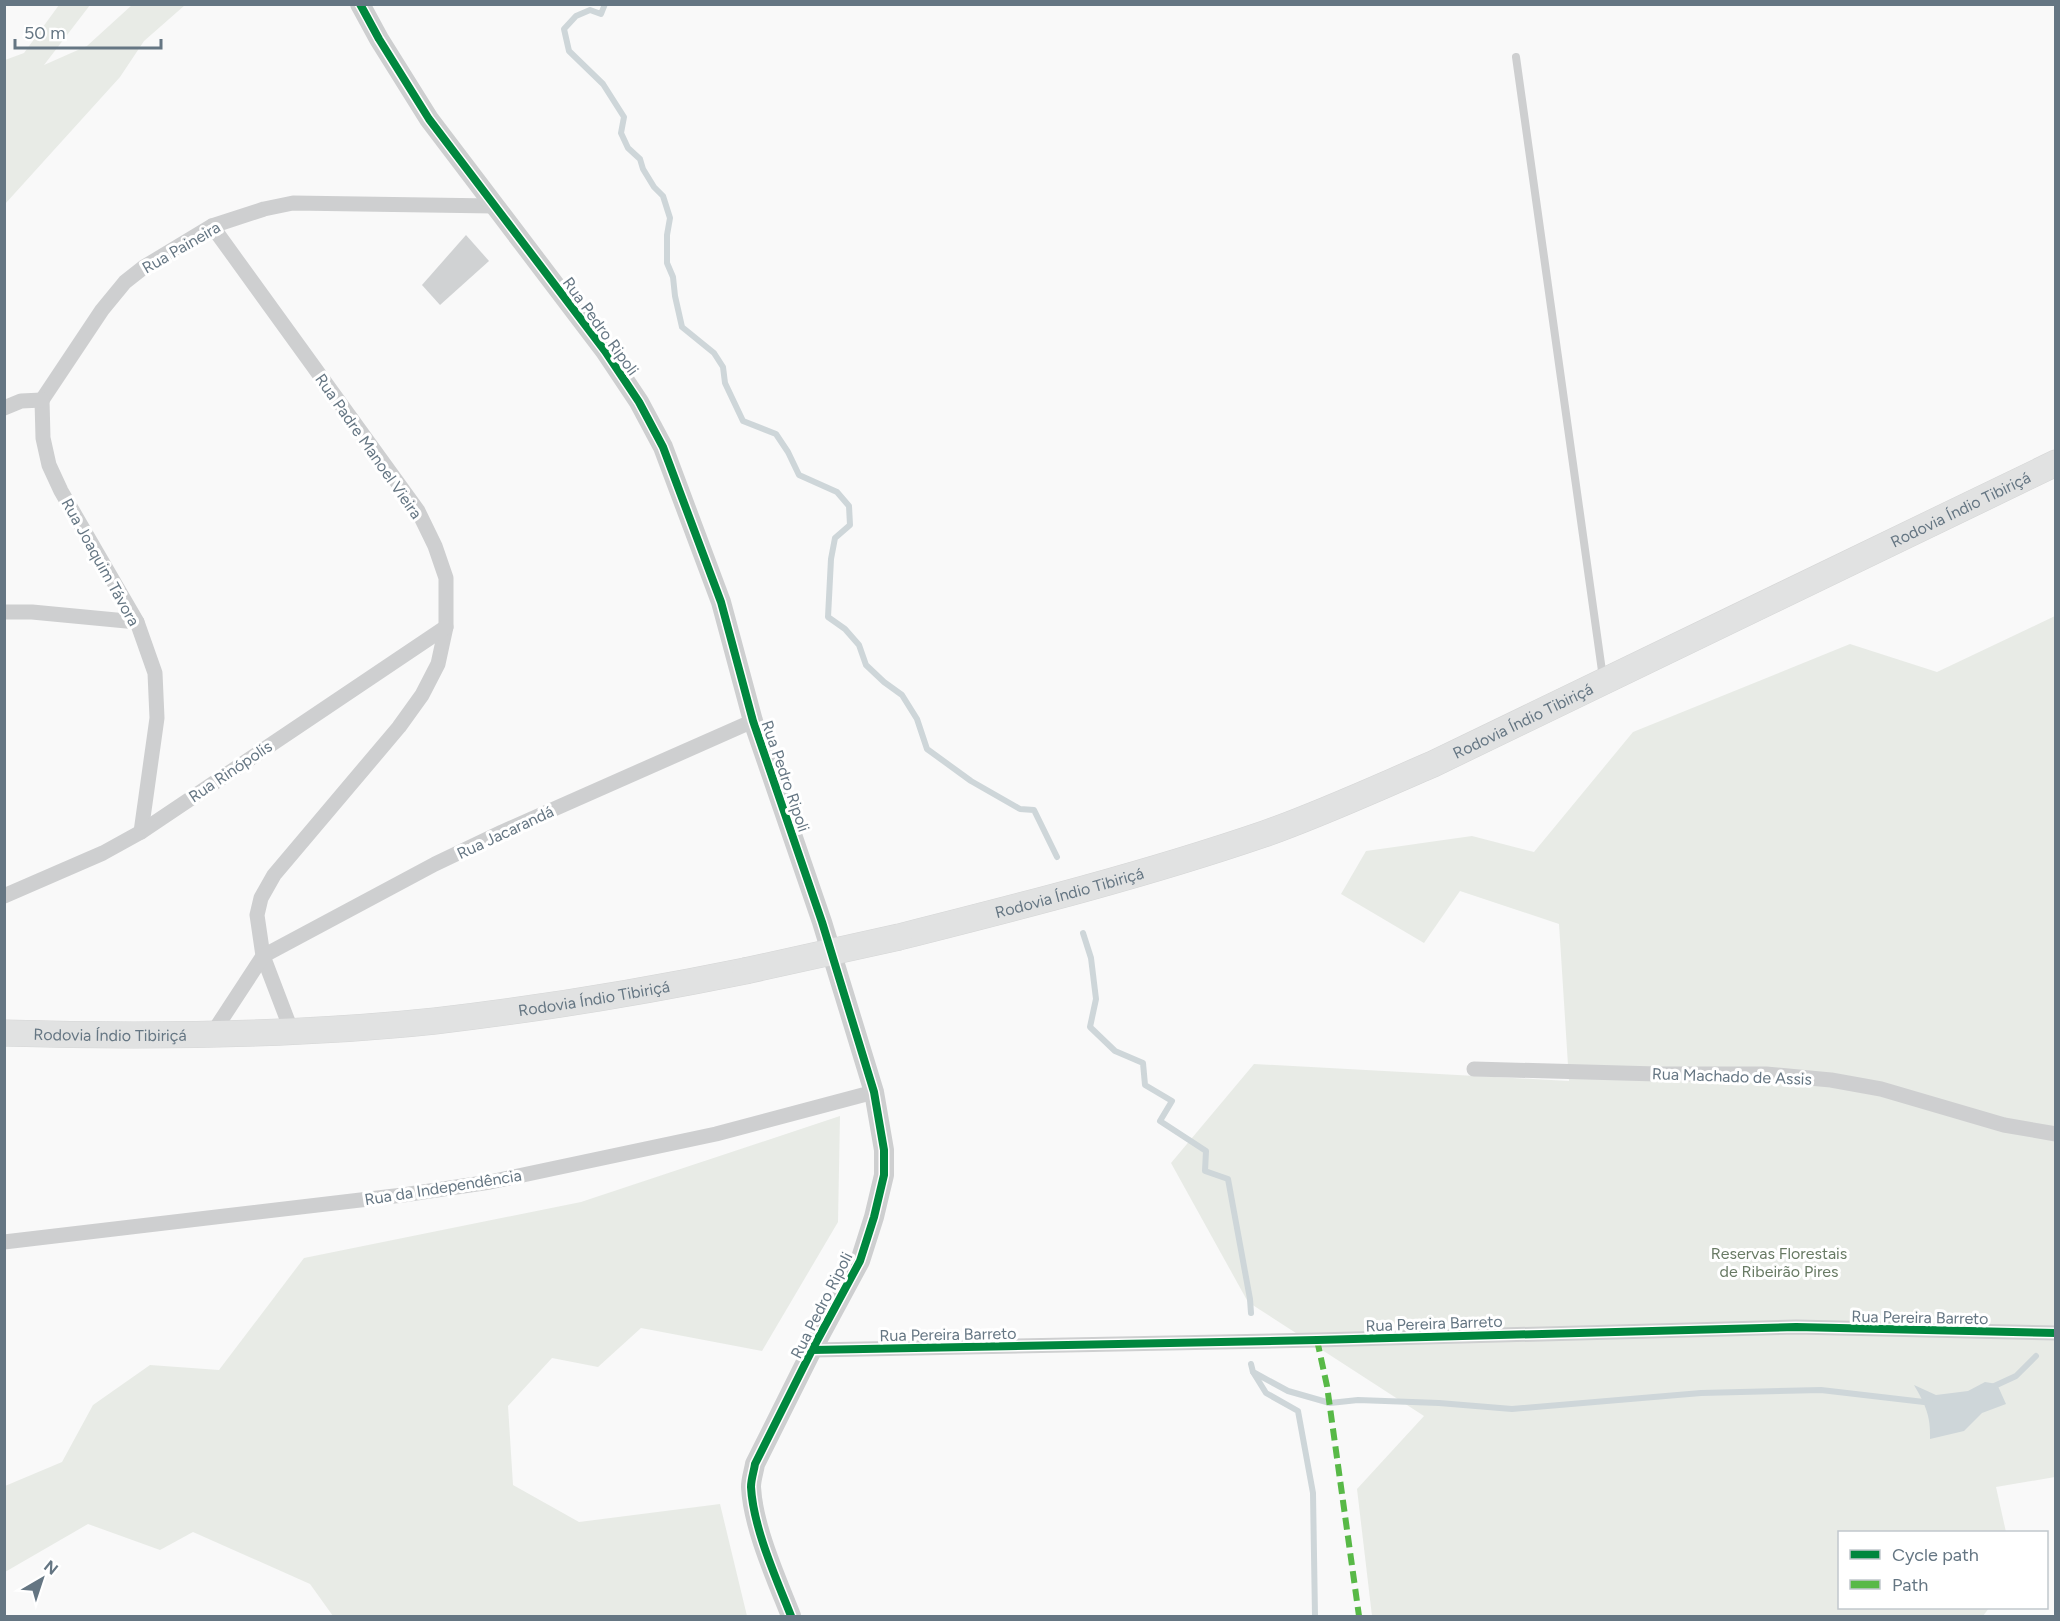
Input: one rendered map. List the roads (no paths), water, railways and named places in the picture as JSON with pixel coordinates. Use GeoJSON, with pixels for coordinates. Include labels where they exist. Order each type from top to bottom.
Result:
{"type":"FeatureCollection","features":[{"type":"Feature","properties":{"kind":"highway","name":"Rodovia Índio Tibiriçá"},"geometry":{"type":"LineString","coordinates":[[4,1033],[87,1035],[292,1032],[434,1021],[628,994],[745,971],[899,937],[1061,897],[1266,833],[1353,799],[1432,764],[2055,463]]}},
{"type":"Feature","properties":{"kind":"street","name":"Rua Pedro Ripoli"},"geometry":{"type":"LineString","coordinates":[[360,4],[429,119],[605,351],[639,402],[663,447],[721,602],[753,721],[822,922],[874,1092],[884,1158],[884,1175],[874,1217],[860,1261],[755,1464],[751,1484],[753,1504],[766,1550],[791,1617]]}},
{"type":"Feature","properties":{"kind":"street","name":"Rua Paineira"},"geometry":{"type":"LineString","coordinates":[[42,400],[102,310],[125,282],[144,267],[212,226],[264,209],[293,203],[494,206]]}},
{"type":"Feature","properties":{"kind":"street","name":"Rua Padre Manoel Vieira"},"geometry":{"type":"LineString","coordinates":[[212,226],[418,511],[435,546],[446,578],[446,627],[438,664],[422,695],[399,728],[274,875],[261,898],[257,915],[263,956],[292,1032]]}},
{"type":"Feature","properties":{"kind":"street"},"geometry":{"type":"LineString","coordinates":[[4,408],[21,401],[42,400]]}},
{"type":"Feature","properties":{"kind":"street","name":"Rua Joaquim Távora"},"geometry":{"type":"LineString","coordinates":[[42,400],[43,438],[49,465],[61,491],[137,622],[155,673],[157,718],[141,832]]}},
{"type":"Feature","properties":{"kind":"street"},"geometry":{"type":"LineString","coordinates":[[4,612],[32,612],[137,622]]}},
{"type":"Feature","properties":{"kind":"street","name":"Rua Rinópolis"},"geometry":{"type":"LineString","coordinates":[[4,897],[103,853],[141,832],[446,627]]}},
{"type":"Feature","properties":{"kind":"street","name":"Rua Jacarandá"},"geometry":{"type":"LineString","coordinates":[[263,956],[435,864],[753,721]]}},
{"type":"Feature","properties":{"kind":"street"},"geometry":{"type":"LineString","coordinates":[[212,1034],[263,956]]}},
{"type":"Feature","properties":{"kind":"street","name":"Rua Machado de Assis"},"geometry":{"type":"LineString","coordinates":[[1474,1069],[1657,1074],[1766,1074],[1831,1080],[1881,1089],[2004,1125],[2055,1134]]}},
{"type":"Feature","properties":{"kind":"street","name":"Rua da Independência"},"geometry":{"type":"LineString","coordinates":[[4,1242],[403,1195],[490,1182],[716,1134],[874,1092]]}},
{"type":"Feature","properties":{"kind":"street","name":"Rua Pereira Barreto"},"geometry":{"type":"LineString","coordinates":[[812,1350],[1317,1340],[1785,1327],[2055,1334]]}},
{"type":"Feature","properties":{"kind":"lane"},"geometry":{"type":"LineString","coordinates":[[1516,57],[1604,680]]}},
{"type":"Feature","properties":{"kind":"waterway"},"geometry":{"type":"LineString","coordinates":[[605,4],[601,14],[590,10],[576,16],[564,29],[569,51],[603,84],[624,117],[621,133],[628,148],[640,159],[654,187],[663,196],[670,218],[667,235],[667,263],[673,277],[682,327],[714,353],[723,367],[725,383],[743,421],[776,434],[799,475],[837,492],[849,506],[850,525],[835,538],[831,559],[828,617],[845,629],[859,645],[866,665],[902,695],[917,719],[927,749],[971,781],[1020,809],[1034,810],[1057,857]]}},
{"type":"Feature","properties":{"kind":"waterway"},"geometry":{"type":"LineString","coordinates":[[1083,933],[1091,958],[1096,999],[1090,1027],[1115,1051],[1143,1063],[1145,1085],[1172,1101],[1160,1121],[1206,1151],[1205,1171],[1228,1179],[1251,1313]]}},
{"type":"Feature","properties":{"kind":"waterway"},"geometry":{"type":"LineString","coordinates":[[1990,1388],[2016,1376],[2036,1356]]}},
{"type":"Feature","properties":{"kind":"waterway"},"geometry":{"type":"LineString","coordinates":[[1251,1364],[1253,1372],[1288,1391],[1330,1403],[1358,1400],[1512,1409],[1701,1393],[1821,1390],[1924,1402],[1930,1400]]}},
{"type":"Feature","properties":{"kind":"waterway"},"geometry":{"type":"LineString","coordinates":[[1253,1372],[1266,1393],[1298,1411],[1313,1493],[1315,1616]]}},
{"type":"Feature","properties":{"kind":"park label","name":"Reservas Florestais de Ribeirão Pires"},"geometry":{"type":"Point","coordinates":[1779,1262]}}]}
